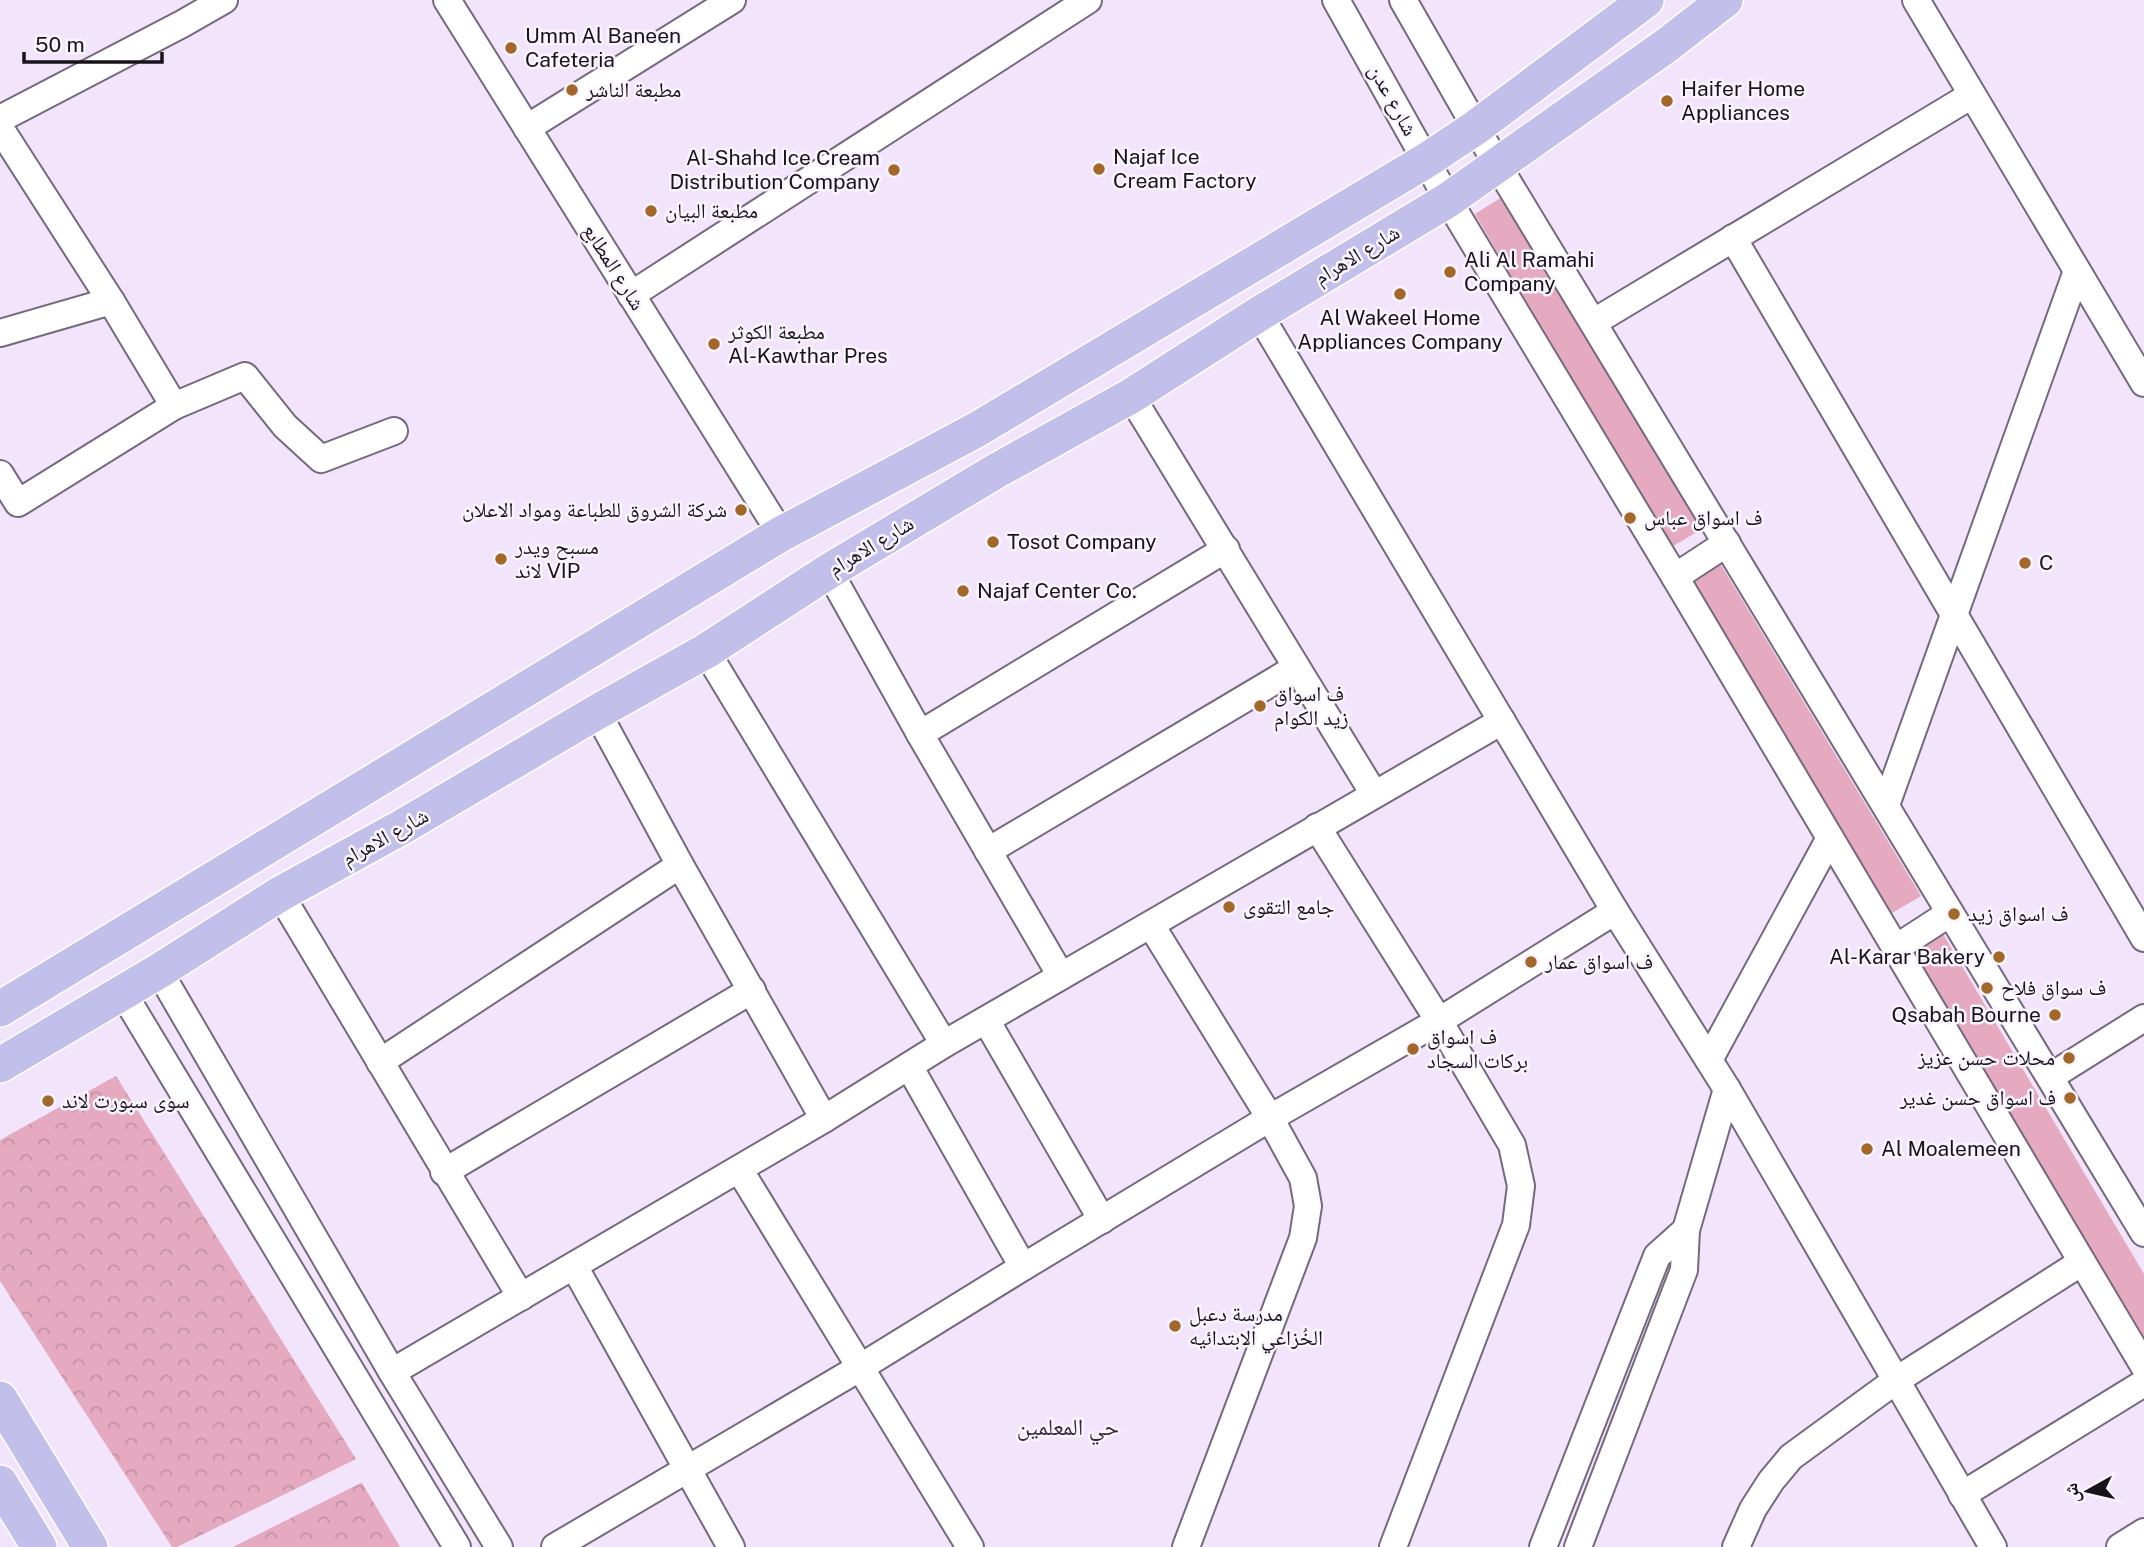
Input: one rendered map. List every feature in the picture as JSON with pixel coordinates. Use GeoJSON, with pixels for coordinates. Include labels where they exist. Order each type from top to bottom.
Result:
{"type":"FeatureCollection","features":[{"type":"Feature","properties":{"kind":"main road"},"geometry":{"type":"LineString","coordinates":[[0,1009],[781,534],[975,430],[1427,160],[1475,128],[1646,0]]}},
{"type":"Feature","properties":{"kind":"main road","name":"شارع الاهرام"},"geometry":{"type":"LineString","coordinates":[[2,1061],[123,993],[280,894],[449,801],[597,712],[706,651],[829,571],[996,471],[1131,396],[1259,314],[1448,200],[1667,45],[1725,0]]}},
{"type":"Feature","properties":{"kind":"main road"},"geometry":{"type":"LineString","coordinates":[[975,430],[976,453],[987,467],[996,471]]}},
{"type":"Feature","properties":{"kind":"main road"},"geometry":{"type":"LineString","coordinates":[[929,456],[948,462],[953,468],[957,478],[955,496]]}},
{"type":"Feature","properties":{"kind":"main road"},"geometry":{"type":"LineString","coordinates":[[417,755],[415,766],[421,787],[429,794],[449,801]]}},
{"type":"Feature","properties":{"kind":"main road"},"geometry":{"type":"LineString","coordinates":[[376,780],[397,787],[404,795],[408,806],[402,827]]}},
{"type":"Feature","properties":{"kind":"main road"},"geometry":{"type":"LineString","coordinates":[[0,1399],[90,1547]]}},
{"type":"Feature","properties":{"kind":"main road"},"geometry":{"type":"LineString","coordinates":[[0,1483],[39,1547]]}},
{"type":"Feature","properties":{"kind":"street"},"geometry":{"type":"LineString","coordinates":[[0,119],[224,0]]}},
{"type":"Feature","properties":{"kind":"street","name":"شارع المطابع"},"geometry":{"type":"LineString","coordinates":[[447,0],[781,534]]}},
{"type":"Feature","properties":{"kind":"street"},"geometry":{"type":"LineString","coordinates":[[527,128],[732,0]]}},
{"type":"Feature","properties":{"kind":"street"},"geometry":{"type":"LineString","coordinates":[[631,295],[1088,0]]}},
{"type":"Feature","properties":{"kind":"street","name":"شارع عدن"},"geometry":{"type":"LineString","coordinates":[[1336,0],[1448,200],[2144,1366]]}},
{"type":"Feature","properties":{"kind":"street"},"geometry":{"type":"LineString","coordinates":[[1403,0],[1475,128],[2144,1233]]}},
{"type":"Feature","properties":{"kind":"street"},"geometry":{"type":"LineString","coordinates":[[1916,0],[2077,271],[2135,347],[2144,383]]}},
{"type":"Feature","properties":{"kind":"street"},"geometry":{"type":"LineString","coordinates":[[1594,322],[1972,95]]}},
{"type":"Feature","properties":{"kind":"street"},"geometry":{"type":"LineString","coordinates":[[0,128],[111,300],[174,406]]}},
{"type":"Feature","properties":{"kind":"street"},"geometry":{"type":"LineString","coordinates":[[1733,238],[2144,938]]}},
{"type":"Feature","properties":{"kind":"street"},"geometry":{"type":"LineString","coordinates":[[1886,805],[2077,271]]}},
{"type":"Feature","properties":{"kind":"street"},"geometry":{"type":"LineString","coordinates":[[0,333],[111,300]]}},
{"type":"Feature","properties":{"kind":"street"},"geometry":{"type":"LineString","coordinates":[[1259,314],[1615,911],[1727,1088],[1993,1547]]}},
{"type":"Feature","properties":{"kind":"street"},"geometry":{"type":"LineString","coordinates":[[0,474],[18,503],[174,406],[245,376],[285,426],[321,458],[394,431]]}},
{"type":"Feature","properties":{"kind":"street"},"geometry":{"type":"LineString","coordinates":[[1131,396],[1374,794]]}},
{"type":"Feature","properties":{"kind":"street"},"geometry":{"type":"LineString","coordinates":[[1675,577],[1727,544]]}},
{"type":"Feature","properties":{"kind":"street"},"geometry":{"type":"LineString","coordinates":[[920,734],[1226,549]]}},
{"type":"Feature","properties":{"kind":"street"},"geometry":{"type":"LineString","coordinates":[[829,571],[1061,976]]}},
{"type":"Feature","properties":{"kind":"street"},"geometry":{"type":"LineString","coordinates":[[706,651],[944,1044]]}},
{"type":"Feature","properties":{"kind":"street"},"geometry":{"type":"LineString","coordinates":[[988,851],[1296,668]]}},
{"type":"Feature","properties":{"kind":"street"},"geometry":{"type":"LineString","coordinates":[[597,712],[824,1119]]}},
{"type":"Feature","properties":{"kind":"street"},"geometry":{"type":"LineString","coordinates":[[392,1372],[824,1119],[944,1044],[1502,721]]}},
{"type":"Feature","properties":{"kind":"street"},"geometry":{"type":"LineString","coordinates":[[1317,827],[1512,1145],[1521,1186],[1516,1225],[1392,1547]]}},
{"type":"Feature","properties":{"kind":"street"},"geometry":{"type":"LineString","coordinates":[[1709,1059],[1830,838]]}},
{"type":"Feature","properties":{"kind":"street"},"geometry":{"type":"LineString","coordinates":[[380,1062],[680,865]]}},
{"type":"Feature","properties":{"kind":"street"},"geometry":{"type":"LineString","coordinates":[[280,894],[521,1297]]}},
{"type":"Feature","properties":{"kind":"street"},"geometry":{"type":"LineString","coordinates":[[555,1547],[861,1367],[1270,1118],[1438,1021],[1615,911]]}},
{"type":"Feature","properties":{"kind":"street"},"geometry":{"type":"LineString","coordinates":[[1896,948],[1950,913]]}},
{"type":"Feature","properties":{"kind":"street"},"geometry":{"type":"LineString","coordinates":[[1151,925],[1270,1118],[1303,1178],[1308,1206],[1303,1238],[1186,1547]]}},
{"type":"Feature","properties":{"kind":"street"},"geometry":{"type":"LineString","coordinates":[[159,971],[392,1372],[499,1547]]}},
{"type":"Feature","properties":{"kind":"street"},"geometry":{"type":"LineString","coordinates":[[444,1172],[752,990]]}},
{"type":"Feature","properties":{"kind":"street"},"geometry":{"type":"LineString","coordinates":[[123,993],[457,1547]]}},
{"type":"Feature","properties":{"kind":"street"},"geometry":{"type":"LineString","coordinates":[[2050,1077],[2144,1018]]}},
{"type":"Feature","properties":{"kind":"street"},"geometry":{"type":"LineString","coordinates":[[986,1020],[1102,1220]]}},
{"type":"Feature","properties":{"kind":"street"},"geometry":{"type":"LineString","coordinates":[[909,1066],[1023,1267]]}},
{"type":"Feature","properties":{"kind":"street"},"geometry":{"type":"LineString","coordinates":[[1578,1547],[1684,1270],[1686,1230],[1727,1088]]}},
{"type":"Feature","properties":{"kind":"street"},"geometry":{"type":"LineString","coordinates":[[739,1169],[970,1547]]}},
{"type":"Feature","properties":{"kind":"street"},"geometry":{"type":"LineString","coordinates":[[1543,1547],[1657,1256],[1686,1230]]}},
{"type":"Feature","properties":{"kind":"street"},"geometry":{"type":"LineString","coordinates":[[1743,1542],[1753,1509],[1771,1480],[1791,1457],[1895,1381],[2082,1262]]}},
{"type":"Feature","properties":{"kind":"street"},"geometry":{"type":"LineString","coordinates":[[574,1266],[731,1547]]}},
{"type":"Feature","properties":{"kind":"street"},"geometry":{"type":"LineString","coordinates":[[1962,1495],[2144,1383]]}},
{"type":"Feature","properties":{"kind":"street"},"geometry":{"type":"LineString","coordinates":[[2120,1547],[2144,1532]]}},
{"type":"Feature","properties":{"kind":"green space"},"geometry":{"type":"Polygon","coordinates":[[[1502,197],[1705,527],[1670,548],[1475,214],[1502,197]]]}},
{"type":"Feature","properties":{"kind":"green space"},"geometry":{"type":"Polygon","coordinates":[[[1718,560],[1921,896],[1887,916],[1691,576],[1718,560]]]}},
{"type":"Feature","properties":{"kind":"green space"},"geometry":{"type":"Polygon","coordinates":[[[1940,929],[2144,1274],[2144,1339],[1911,950],[1940,929]]]}},
{"type":"Feature","properties":{"kind":"green space"},"geometry":{"type":"Polygon","coordinates":[[[116,1076],[356,1459],[177,1547],[172,1547],[0,1281],[0,1140],[116,1076]]]}},
{"type":"Feature","properties":{"kind":"green space"},"geometry":{"type":"Polygon","coordinates":[[[361,1483],[400,1547],[233,1547],[361,1483]]]}},
{"type":"Feature","properties":{"kind":"place","name":"Umm Al Baneen Cafeteria"},"geometry":{"type":"Point","coordinates":[511,48]}},
{"type":"Feature","properties":{"kind":"place","name":"مطبعة الناشر"},"geometry":{"type":"Point","coordinates":[572,90]}},
{"type":"Feature","properties":{"kind":"place","name":"Haifer Home Appliances"},"geometry":{"type":"Point","coordinates":[1667,101]}},
{"type":"Feature","properties":{"kind":"place","name":"Najaf Ice Cream Factory"},"geometry":{"type":"Point","coordinates":[1099,169]}},
{"type":"Feature","properties":{"kind":"place","name":"Al-Shahd Ice Cream Distribution Company"},"geometry":{"type":"Point","coordinates":[894,170]}},
{"type":"Feature","properties":{"kind":"place","name":"مطبعة البيان"},"geometry":{"type":"Point","coordinates":[651,211]}},
{"type":"Feature","properties":{"kind":"place","name":"Ali Al Ramahi Company"},"geometry":{"type":"Point","coordinates":[1450,272]}},
{"type":"Feature","properties":{"kind":"place","name":"Al Wakeel Home Appliances Company"},"geometry":{"type":"Point","coordinates":[1400,294]}},
{"type":"Feature","properties":{"kind":"place","name":"مطبعة الكوثر Al-Kawthar Pres"},"geometry":{"type":"Point","coordinates":[714,344]}},
{"type":"Feature","properties":{"kind":"place","name":"شركة الشروق للطباعة ومواد الاعلان"},"geometry":{"type":"Point","coordinates":[741,510]}},
{"type":"Feature","properties":{"kind":"place","name":"ف اسواق عباس"},"geometry":{"type":"Point","coordinates":[1630,518]}},
{"type":"Feature","properties":{"kind":"place","name":"Tosot Company"},"geometry":{"type":"Point","coordinates":[993,542]}},
{"type":"Feature","properties":{"kind":"place","name":"مسبح ويدر لاند VIP"},"geometry":{"type":"Point","coordinates":[501,559]}},
{"type":"Feature","properties":{"kind":"place","name":"C"},"geometry":{"type":"Point","coordinates":[2025,563]}},
{"type":"Feature","properties":{"kind":"place","name":"Najaf Center Co."},"geometry":{"type":"Point","coordinates":[963,591]}},
{"type":"Feature","properties":{"kind":"place","name":"ف اسواق زيد الكوام"},"geometry":{"type":"Point","coordinates":[1260,706]}},
{"type":"Feature","properties":{"kind":"place","name":"جامع التقوى"},"geometry":{"type":"Point","coordinates":[1229,907]}},
{"type":"Feature","properties":{"kind":"place","name":"ف اسواق زيد"},"geometry":{"type":"Point","coordinates":[1954,914]}},
{"type":"Feature","properties":{"kind":"place","name":"Al-Karar Bakery"},"geometry":{"type":"Point","coordinates":[1999,957]}},
{"type":"Feature","properties":{"kind":"place","name":"ف اسواق عمار"},"geometry":{"type":"Point","coordinates":[1531,962]}},
{"type":"Feature","properties":{"kind":"place","name":"ف سواق فلاح"},"geometry":{"type":"Point","coordinates":[1987,988]}},
{"type":"Feature","properties":{"kind":"place","name":"Qsabah Bourne"},"geometry":{"type":"Point","coordinates":[2055,1015]}},
{"type":"Feature","properties":{"kind":"place","name":"ف اسواق بركات السجاد"},"geometry":{"type":"Point","coordinates":[1413,1049]}},
{"type":"Feature","properties":{"kind":"place","name":"محلات حسن عزيز"},"geometry":{"type":"Point","coordinates":[2069,1058]}},
{"type":"Feature","properties":{"kind":"place","name":"ف اسواق حسن غدير"},"geometry":{"type":"Point","coordinates":[2070,1098]}},
{"type":"Feature","properties":{"kind":"place","name":"سوى سبورت لاند"},"geometry":{"type":"Point","coordinates":[48,1101]}},
{"type":"Feature","properties":{"kind":"place","name":"Al Moalemeen"},"geometry":{"type":"Point","coordinates":[1867,1149]}},
{"type":"Feature","properties":{"kind":"place","name":"مدرسة دعبل الخُزاعي الابتدائيه"},"geometry":{"type":"Point","coordinates":[1175,1326]}},
{"type":"Feature","properties":{"kind":"district","name":"حي المعلمین"},"geometry":{"type":"Point","coordinates":[1068,1427]}}]}
